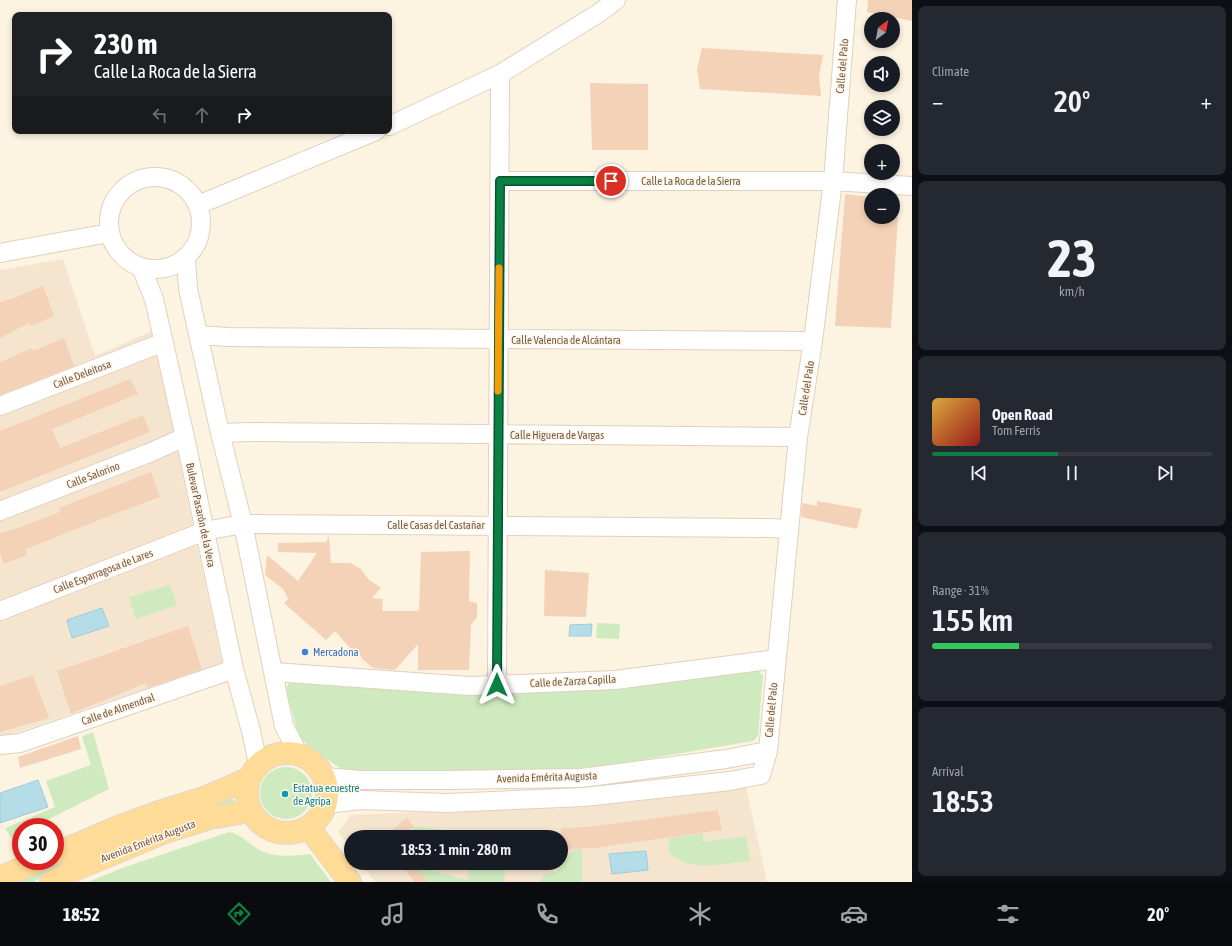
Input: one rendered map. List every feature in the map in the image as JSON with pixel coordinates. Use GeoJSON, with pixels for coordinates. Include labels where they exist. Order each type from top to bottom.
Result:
{"type":"FeatureCollection","features":[{"type":"Feature","properties":{"kind":"main road"},"geometry":{"type":"LineString","coordinates":[[288,753],[299,755],[314,763],[324,777],[327,790],[326,804],[316,821],[308,828],[287,834],[275,833],[260,824],[250,811],[246,795],[253,772],[266,758],[277,754],[288,753]]}},
{"type":"Feature","properties":{"kind":"main road","name":"Avenida Emérita Augusta"},"geometry":{"type":"LineString","coordinates":[[64,850],[118,827],[204,798],[253,772]]}},
{"type":"Feature","properties":{"kind":"main road","name":"Avenida Emérita Augusta"},"geometry":{"type":"LineString","coordinates":[[50,882],[76,869],[165,832],[210,818],[250,811]]}},
{"type":"Feature","properties":{"kind":"main road"},"geometry":{"type":"LineString","coordinates":[[308,828],[350,882]]}},
{"type":"Feature","properties":{"kind":"main road"},"geometry":{"type":"LineString","coordinates":[[0,880],[6,875],[18,870]]}},
{"type":"Feature","properties":{"kind":"street"},"geometry":{"type":"LineString","coordinates":[[392,125],[500,74],[599,13],[616,0]]}},
{"type":"Feature","properties":{"kind":"street","name":"Calle del Palo"},"geometry":{"type":"LineString","coordinates":[[761,775],[768,751],[788,529],[798,437],[813,341],[833,181],[847,0]]}},
{"type":"Feature","properties":{"kind":"street"},"geometry":{"type":"LineString","coordinates":[[497,685],[500,74]]}},
{"type":"Feature","properties":{"kind":"street"},"geometry":{"type":"LineString","coordinates":[[198,206],[369,134]]}},
{"type":"Feature","properties":{"kind":"street"},"geometry":{"type":"LineString","coordinates":[[162,177],[177,182],[190,192],[198,206],[202,221],[202,230],[196,245],[186,258],[173,266],[157,270],[141,268],[127,260],[116,248],[109,233],[109,217],[114,201],[124,188],[137,180],[162,177]]}},
{"type":"Feature","properties":{"kind":"street","name":"Calle La Roca de la Sierra"},"geometry":{"type":"LineString","coordinates":[[500,181],[833,181],[912,186]]}},
{"type":"Feature","properties":{"kind":"street"},"geometry":{"type":"LineString","coordinates":[[0,253],[109,233]]}},
{"type":"Feature","properties":{"kind":"street"},"geometry":{"type":"LineString","coordinates":[[186,258],[188,289],[220,433],[243,524],[284,726],[299,755]]}},
{"type":"Feature","properties":{"kind":"street","name":"Bulevar Pasarón de la Vera"},"geometry":{"type":"LineString","coordinates":[[141,268],[154,299],[234,669],[251,731],[253,772]]}},
{"type":"Feature","properties":{"kind":"street","name":"Calle Valencia de Alcántara"},"geometry":{"type":"LineString","coordinates":[[198,335],[228,337],[813,341]]}},
{"type":"Feature","properties":{"kind":"street","name":"Calle Deleitosa"},"geometry":{"type":"LineString","coordinates":[[0,406],[164,342]]}},
{"type":"Feature","properties":{"kind":"street","name":"Calle Higuera de Vargas"},"geometry":{"type":"LineString","coordinates":[[220,433],[250,432],[798,437]]}},
{"type":"Feature","properties":{"kind":"street","name":"Calle Salorino"},"geometry":{"type":"LineString","coordinates":[[0,511],[149,453],[185,437]]}},
{"type":"Feature","properties":{"kind":"street","name":"Calle Casas del Castañar"},"geometry":{"type":"LineString","coordinates":[[205,531],[243,524],[788,529]]}},
{"type":"Feature","properties":{"kind":"street","name":"Calle Esparragosa de Lares"},"geometry":{"type":"LineString","coordinates":[[0,611],[205,531]]}},
{"type":"Feature","properties":{"kind":"street","name":"Calle de Zarza Capilla"},"geometry":{"type":"LineString","coordinates":[[274,672],[470,686],[615,680],[776,660]]}},
{"type":"Feature","properties":{"kind":"street","name":"Calle de Almendral"},"geometry":{"type":"LineString","coordinates":[[0,745],[20,743],[234,669]]}},
{"type":"Feature","properties":{"kind":"street","name":"Avenida Emérita Augusta"},"geometry":{"type":"LineString","coordinates":[[324,777],[361,780],[580,778],[726,759],[768,751]]}},
{"type":"Feature","properties":{"kind":"street","name":"Avenida Emérita Augusta"},"geometry":{"type":"LineString","coordinates":[[326,804],[360,800],[446,803],[584,797],[730,781],[761,775]]}},
{"type":"Feature","properties":{"kind":"shaded area"},"geometry":{"type":"Polygon","coordinates":[[[63,259],[95,356],[152,331],[223,667],[210,667],[0,737],[0,270],[63,259]]]}},
{"type":"Feature","properties":{"kind":"shaded area"},"geometry":{"type":"Polygon","coordinates":[[[746,787],[767,882],[375,882],[366,870],[568,870],[568,830],[344,830],[344,840],[338,832],[351,815],[423,812],[457,813],[522,806],[529,809],[646,800],[746,787]]]}},
{"type":"Feature","properties":{"kind":"green space"},"geometry":{"type":"Polygon","coordinates":[[[170,585],[177,605],[136,619],[129,597],[170,585]]]}},
{"type":"Feature","properties":{"kind":"green space"},"geometry":{"type":"Polygon","coordinates":[[[597,623],[620,624],[619,639],[596,638],[597,623]]]}},
{"type":"Feature","properties":{"kind":"green space"},"geometry":{"type":"Polygon","coordinates":[[[757,670],[763,675],[758,736],[753,741],[594,768],[519,774],[345,771],[299,738],[286,689],[290,681],[453,692],[757,670]]]}},
{"type":"Feature","properties":{"kind":"green space"},"geometry":{"type":"Polygon","coordinates":[[[93,732],[109,789],[51,818],[29,818],[55,807],[46,781],[91,765],[82,737],[93,732]]]}},
{"type":"Feature","properties":{"kind":"green space"},"geometry":{"type":"Polygon","coordinates":[[[286,767],[300,771],[308,779],[312,793],[308,807],[300,815],[286,819],[272,815],[264,807],[260,793],[264,779],[272,771],[286,767]]]}},
{"type":"Feature","properties":{"kind":"green space"},"geometry":{"type":"Polygon","coordinates":[[[232,799],[235,801],[234,804],[64,866],[64,859],[70,856],[200,808],[232,799]]]}},
{"type":"Feature","properties":{"kind":"green space"},"geometry":{"type":"Polygon","coordinates":[[[12,825],[12,838],[11,838],[5,828],[12,825]]]}},
{"type":"Feature","properties":{"kind":"green space"},"geometry":{"type":"Polygon","coordinates":[[[414,827],[448,830],[412,830],[414,827]]]}},
{"type":"Feature","properties":{"kind":"green space"},"geometry":{"type":"Polygon","coordinates":[[[229,832],[240,837],[258,849],[270,854],[290,856],[310,854],[331,882],[88,882],[122,868],[229,832]]]}},
{"type":"Feature","properties":{"kind":"green space"},"geometry":{"type":"Polygon","coordinates":[[[703,833],[703,842],[746,836],[750,861],[704,866],[684,863],[669,853],[669,838],[703,833]]]}},
{"type":"Feature","properties":{"kind":"green space"},"geometry":{"type":"Polygon","coordinates":[[[574,849],[582,849],[582,882],[540,882],[545,874],[557,872],[558,870],[568,870],[568,857],[574,849]]]}},
{"type":"Feature","properties":{"kind":"green space"},"geometry":{"type":"Polygon","coordinates":[[[40,870],[56,870],[33,882],[16,881],[40,870]]]}},
{"type":"Feature","properties":{"kind":"green space"},"geometry":{"type":"Polygon","coordinates":[[[419,870],[433,870],[467,880],[470,870],[504,870],[505,882],[414,882],[413,875],[419,870]]]}},
{"type":"Feature","properties":{"kind":"water"},"geometry":{"type":"Polygon","coordinates":[[[102,608],[109,626],[72,638],[67,620],[102,608]]]}},
{"type":"Feature","properties":{"kind":"water"},"geometry":{"type":"Polygon","coordinates":[[[592,624],[591,636],[569,636],[570,625],[592,624]]]}},
{"type":"Feature","properties":{"kind":"water"},"geometry":{"type":"Polygon","coordinates":[[[38,780],[48,807],[0,823],[0,793],[38,780]]]}},
{"type":"Feature","properties":{"kind":"water"},"geometry":{"type":"Polygon","coordinates":[[[646,851],[648,870],[612,874],[609,854],[646,851]]]}},
{"type":"Feature","properties":{"kind":"building"},"geometry":{"type":"Polygon","coordinates":[[[868,0],[912,0],[912,21],[900,19],[900,12],[867,12],[868,0]]]}},
{"type":"Feature","properties":{"kind":"building"},"geometry":{"type":"Polygon","coordinates":[[[702,48],[823,55],[819,76],[821,96],[700,89],[697,69],[702,48]]]}},
{"type":"Feature","properties":{"kind":"building"},"geometry":{"type":"Polygon","coordinates":[[[590,83],[648,84],[648,150],[592,150],[590,83]]]}},
{"type":"Feature","properties":{"kind":"building"},"geometry":{"type":"Polygon","coordinates":[[[845,194],[864,196],[864,224],[898,224],[891,328],[835,326],[845,194]]]}},
{"type":"Feature","properties":{"kind":"building"},"geometry":{"type":"Polygon","coordinates":[[[43,286],[54,316],[30,326],[29,323],[0,338],[0,302],[43,286]]]}},
{"type":"Feature","properties":{"kind":"building"},"geometry":{"type":"Polygon","coordinates":[[[64,338],[74,366],[0,395],[0,362],[32,348],[33,351],[64,338]]]}},
{"type":"Feature","properties":{"kind":"building"},"geometry":{"type":"Polygon","coordinates":[[[130,379],[138,394],[52,429],[60,448],[143,415],[150,432],[0,492],[0,431],[130,379]]]}},
{"type":"Feature","properties":{"kind":"building"},"geometry":{"type":"Polygon","coordinates":[[[151,472],[160,497],[26,549],[27,555],[4,564],[0,553],[0,533],[21,527],[60,512],[59,508],[151,472]]]}},
{"type":"Feature","properties":{"kind":"building"},"geometry":{"type":"Polygon","coordinates":[[[817,501],[862,509],[857,529],[801,517],[802,503],[817,506],[817,501]]]}},
{"type":"Feature","properties":{"kind":"building"},"geometry":{"type":"Polygon","coordinates":[[[329,536],[331,563],[350,563],[361,569],[368,579],[381,588],[372,598],[383,599],[382,611],[419,611],[421,552],[470,551],[469,601],[477,603],[477,617],[471,625],[469,670],[418,670],[418,644],[395,670],[373,668],[362,659],[358,651],[349,647],[335,631],[326,640],[284,603],[288,599],[283,589],[265,575],[267,555],[298,581],[317,553],[278,552],[278,543],[326,542],[329,536]]]}},
{"type":"Feature","properties":{"kind":"building"},"geometry":{"type":"Polygon","coordinates":[[[545,570],[589,573],[586,617],[544,616],[545,570]]]}},
{"type":"Feature","properties":{"kind":"building"},"geometry":{"type":"Polygon","coordinates":[[[188,626],[202,669],[147,688],[146,683],[71,714],[57,671],[188,626]]]}},
{"type":"Feature","properties":{"kind":"building"},"geometry":{"type":"Polygon","coordinates":[[[33,675],[49,718],[0,732],[0,686],[33,675]]]}},
{"type":"Feature","properties":{"kind":"building"},"geometry":{"type":"Polygon","coordinates":[[[78,736],[81,749],[20,768],[18,757],[78,736]]]}},
{"type":"Feature","properties":{"kind":"building"},"geometry":{"type":"Polygon","coordinates":[[[718,810],[722,830],[594,848],[568,850],[568,830],[561,830],[561,828],[588,827],[718,810]]]}},
{"type":"Feature","properties":{"kind":"building"},"geometry":{"type":"Polygon","coordinates":[[[407,818],[414,827],[410,830],[392,830],[407,818]]]}},
{"type":"Feature","properties":{"kind":"building"},"geometry":{"type":"Polygon","coordinates":[[[406,870],[419,870],[428,882],[415,882],[406,870]]]}},
{"type":"Feature","properties":{"kind":"slow traffic"},"geometry":{"type":"LineString","coordinates":[[498,391],[499,268]]}},
{"type":"Feature","properties":{"kind":"place","name":"Mercadona"},"geometry":{"type":"Point","coordinates":[305,652]}},
{"type":"Feature","properties":{"kind":"place","name":"Estatua ecuestre de Agripa"},"geometry":{"type":"Point","coordinates":[285,794]}},
{"type":"Feature","properties":{"kind":"route"},"geometry":{"type":"LineString","coordinates":[[497,685],[500,181],[611,181]]}}]}
